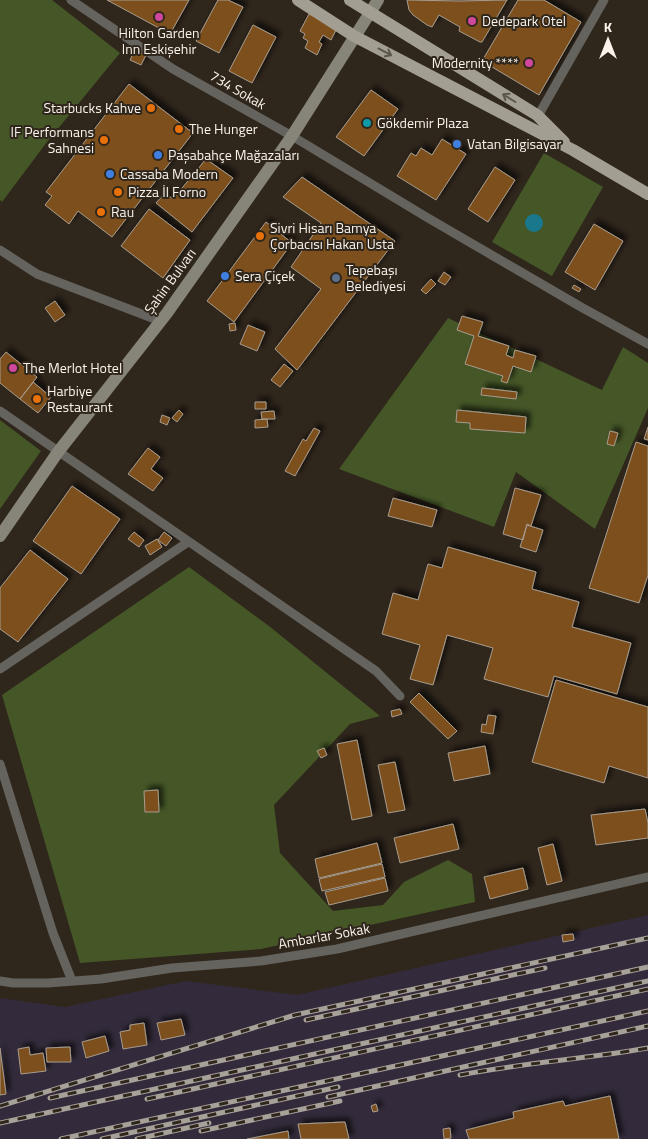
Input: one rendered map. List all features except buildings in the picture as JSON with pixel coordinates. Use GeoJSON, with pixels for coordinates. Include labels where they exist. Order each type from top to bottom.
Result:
{"type":"FeatureCollection","features":[{"type":"Feature","properties":{"kind":"main road"},"geometry":{"type":"LineString","coordinates":[[298,0],[354,36],[573,150],[648,194]]}},
{"type":"Feature","properties":{"kind":"main road"},"geometry":{"type":"LineString","coordinates":[[350,0],[538,116],[573,150]]}},
{"type":"Feature","properties":{"kind":"street","name":"734 Sokak"},"geometry":{"type":"LineString","coordinates":[[71,0],[173,69],[292,136],[436,223],[581,307],[647,340]]}},
{"type":"Feature","properties":{"kind":"street","name":"Şahin Bulvarı"},"geometry":{"type":"LineString","coordinates":[[0,536],[58,452],[160,321],[292,136],[378,0]]}},
{"type":"Feature","properties":{"kind":"street"},"geometry":{"type":"LineString","coordinates":[[538,116],[604,0]]}},
{"type":"Feature","properties":{"kind":"street"},"geometry":{"type":"LineString","coordinates":[[0,250],[37,274],[160,321]]}},
{"type":"Feature","properties":{"kind":"street"},"geometry":{"type":"LineString","coordinates":[[0,411],[376,671],[400,696]]}},
{"type":"Feature","properties":{"kind":"street"},"geometry":{"type":"LineString","coordinates":[[0,669],[188,542]]}},
{"type":"Feature","properties":{"kind":"street"},"geometry":{"type":"LineString","coordinates":[[0,764],[53,933],[72,981]]}},
{"type":"Feature","properties":{"kind":"street","name":"Ambarlar Sokak"},"geometry":{"type":"LineString","coordinates":[[0,981],[14,983],[101,979],[195,966],[260,961],[337,949],[648,877]]}},
{"type":"Feature","properties":{"kind":"shaded area"},"geometry":{"type":"Polygon","coordinates":[[[648,915],[648,1139],[0,1139],[0,998],[65,1007],[186,981],[297,995],[648,915]]]}},
{"type":"Feature","properties":{"kind":"green space"},"geometry":{"type":"Polygon","coordinates":[[[0,0],[52,0],[120,53],[47,142],[2,202],[0,200],[0,0]]]}},
{"type":"Feature","properties":{"kind":"green space"},"geometry":{"type":"Polygon","coordinates":[[[544,153],[603,187],[552,276],[492,242],[544,153]]]}},
{"type":"Feature","properties":{"kind":"green space"},"geometry":{"type":"Polygon","coordinates":[[[448,318],[602,390],[623,347],[648,363],[648,408],[595,529],[516,472],[494,527],[339,469],[448,318]]]}},
{"type":"Feature","properties":{"kind":"green space"},"geometry":{"type":"Polygon","coordinates":[[[0,420],[41,451],[0,509],[0,420]]]}},
{"type":"Feature","properties":{"kind":"green space"},"geometry":{"type":"Polygon","coordinates":[[[189,567],[269,626],[380,716],[350,724],[274,805],[280,853],[333,911],[383,905],[404,882],[448,860],[472,874],[475,902],[261,949],[80,963],[2,695],[189,567]]]}},
{"type":"Feature","properties":{"kind":"water"},"geometry":{"type":"Polygon","coordinates":[[[534,214],[540,217],[543,223],[540,229],[534,232],[528,229],[525,223],[528,217],[534,214]]]}},
{"type":"Feature","properties":{"kind":"railway"},"geometry":{"type":"LineString","coordinates":[[0,1106],[295,1015],[648,938]]}},
{"type":"Feature","properties":{"kind":"railway"},"geometry":{"type":"LineString","coordinates":[[50,1098],[648,967]]}},
{"type":"Feature","properties":{"kind":"railway"},"geometry":{"type":"LineString","coordinates":[[306,1020],[545,968]]}},
{"type":"Feature","properties":{"kind":"railway"},"geometry":{"type":"LineString","coordinates":[[0,1123],[648,981]]}},
{"type":"Feature","properties":{"kind":"railway"},"geometry":{"type":"LineString","coordinates":[[147,1099],[648,989]]}},
{"type":"Feature","properties":{"kind":"railway"},"geometry":{"type":"LineString","coordinates":[[61,1139],[648,1011]]}},
{"type":"Feature","properties":{"kind":"railway"},"geometry":{"type":"LineString","coordinates":[[328,1097],[648,1026]]}},
{"type":"Feature","properties":{"kind":"railway"},"geometry":{"type":"LineString","coordinates":[[460,1075],[648,1048]]}},
{"type":"Feature","properties":{"kind":"railway"},"geometry":{"type":"LineString","coordinates":[[102,1139],[338,1087]]}},
{"type":"Feature","properties":{"kind":"railway"},"geometry":{"type":"LineString","coordinates":[[201,1131],[340,1101]]}},
{"type":"Feature","properties":{"kind":"railway"},"geometry":{"type":"LineString","coordinates":[[137,1139],[209,1123]]}},
{"type":"Feature","properties":{"kind":"place","name":"Hilton Garden Inn Eskişehir"},"geometry":{"type":"Point","coordinates":[159,17]}},
{"type":"Feature","properties":{"kind":"place","name":"Dedepark Otel"},"geometry":{"type":"Point","coordinates":[472,21]}},
{"type":"Feature","properties":{"kind":"place","name":"Modernity ****"},"geometry":{"type":"Point","coordinates":[529,63]}},
{"type":"Feature","properties":{"kind":"place","name":"Starbucks Kahve"},"geometry":{"type":"Point","coordinates":[151,108]}},
{"type":"Feature","properties":{"kind":"place","name":"Gökdemir Plaza"},"geometry":{"type":"Point","coordinates":[367,123]}},
{"type":"Feature","properties":{"kind":"place","name":"The Hunger"},"geometry":{"type":"Point","coordinates":[179,129]}},
{"type":"Feature","properties":{"kind":"place","name":"IF Performans Sahnesi"},"geometry":{"type":"Point","coordinates":[104,140]}},
{"type":"Feature","properties":{"kind":"place","name":"Vatan Bilgisayar"},"geometry":{"type":"Point","coordinates":[457,144]}},
{"type":"Feature","properties":{"kind":"place","name":"Paşabahçe Mağazaları"},"geometry":{"type":"Point","coordinates":[158,155]}},
{"type":"Feature","properties":{"kind":"place","name":"Cassaba Modern"},"geometry":{"type":"Point","coordinates":[110,174]}},
{"type":"Feature","properties":{"kind":"place","name":"Pizza İl Forno"},"geometry":{"type":"Point","coordinates":[118,192]}},
{"type":"Feature","properties":{"kind":"place","name":"Rau"},"geometry":{"type":"Point","coordinates":[101,212]}},
{"type":"Feature","properties":{"kind":"place","name":"Sivri Hisarı Bamya Çorbacısı Hakan Usta"},"geometry":{"type":"Point","coordinates":[260,236]}},
{"type":"Feature","properties":{"kind":"place","name":"Sera Çiçek"},"geometry":{"type":"Point","coordinates":[225,276]}},
{"type":"Feature","properties":{"kind":"place","name":"Tepebaşı Belediyesi"},"geometry":{"type":"Point","coordinates":[336,278]}},
{"type":"Feature","properties":{"kind":"place","name":"The Merlot Hotel"},"geometry":{"type":"Point","coordinates":[13,368]}},
{"type":"Feature","properties":{"kind":"place","name":"Harbiye Restaurant"},"geometry":{"type":"Point","coordinates":[37,399]}}]}
